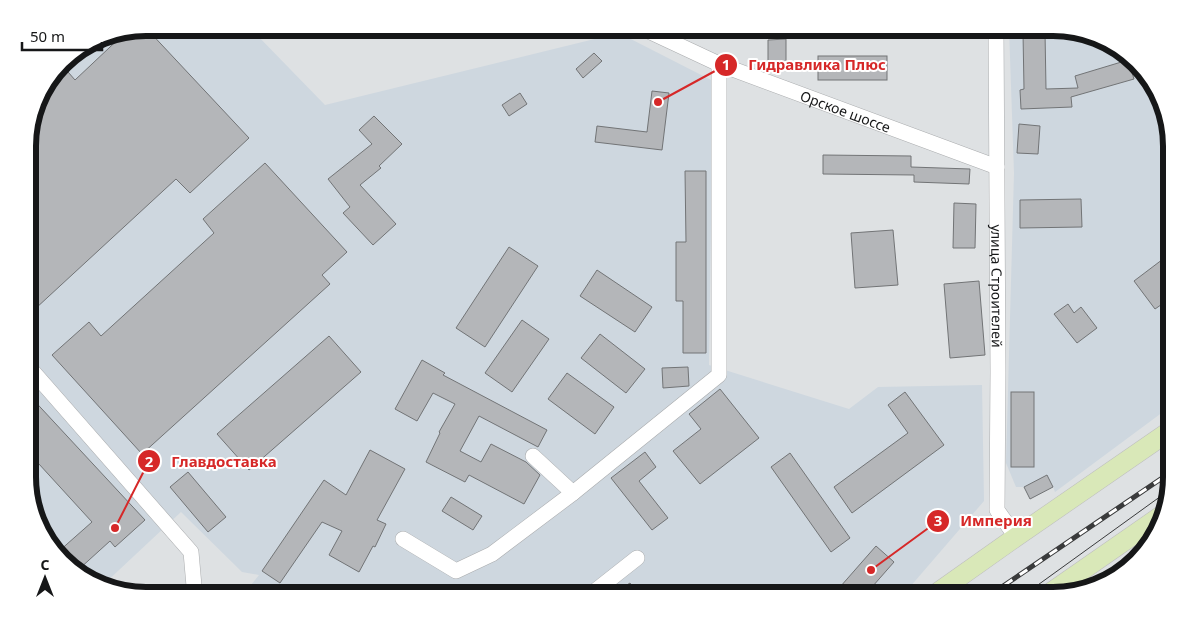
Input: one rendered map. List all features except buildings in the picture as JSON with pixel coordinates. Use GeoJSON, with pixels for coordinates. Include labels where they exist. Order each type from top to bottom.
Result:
{"type":"FeatureCollection","features":[{"type":"Feature","properties":{"kind":"main road"},"geometry":{"type":"LineString","coordinates":[[945,587],[1163,436]]}},
{"type":"Feature","properties":{"kind":"main road"},"geometry":{"type":"LineString","coordinates":[[1058,587],[1153,521]]}},
{"type":"Feature","properties":{"kind":"street","name":"Орское шоссе"},"geometry":{"type":"LineString","coordinates":[[659,36],[719,64],[997,167]]}},
{"type":"Feature","properties":{"kind":"street","name":"улица Строителей"},"geometry":{"type":"LineString","coordinates":[[996,36],[997,510],[1016,537]]}},
{"type":"Feature","properties":{"kind":"street"},"geometry":{"type":"LineString","coordinates":[[404,539],[456,571],[492,554],[572,493],[719,375],[719,64]]}},
{"type":"Feature","properties":{"kind":"street"},"geometry":{"type":"LineString","coordinates":[[36,375],[191,552],[193,587]]}},
{"type":"Feature","properties":{"kind":"street"},"geometry":{"type":"LineString","coordinates":[[533,456],[572,493]]}},
{"type":"Feature","properties":{"kind":"street"},"geometry":{"type":"LineString","coordinates":[[600,587],[637,558]]}},
{"type":"Feature","properties":{"kind":"shaded area"},"geometry":{"type":"Polygon","coordinates":[[[146,36],[258,36],[325,105],[607,36],[625,36],[713,81],[709,365],[849,409],[878,387],[982,385],[984,501],[910,587],[249,587],[259,575],[242,572],[181,512],[109,580],[85,568],[64,549],[48,525],[38,498],[36,477],[37,132],[42,111],[59,79],[91,51],[118,40],[146,36]]]}},
{"type":"Feature","properties":{"kind":"shaded area"},"geometry":{"type":"Polygon","coordinates":[[[1009,36],[1053,36],[1081,40],[1114,55],[1131,68],[1148,91],[1159,118],[1162,132],[1163,412],[1055,492],[1053,487],[1030,499],[1024,487],[1016,487],[1006,463],[1014,173],[1009,36]]]}},
{"type":"Feature","properties":{"kind":"tram line"},"geometry":{"type":"LineString","coordinates":[[1035,587],[1161,496]]}},
{"type":"Feature","properties":{"kind":"railway"},"geometry":{"type":"LineString","coordinates":[[1002,587],[1163,477]]}},
{"type":"Feature","properties":{"kind":"place","name":"Гидравлика Плюс"},"geometry":{"type":"Point","coordinates":[658,102]}},
{"type":"Feature","properties":{"kind":"place","name":"Главдоставка"},"geometry":{"type":"Point","coordinates":[115,528]}},
{"type":"Feature","properties":{"kind":"place","name":"Империя"},"geometry":{"type":"Point","coordinates":[871,570]}}]}
